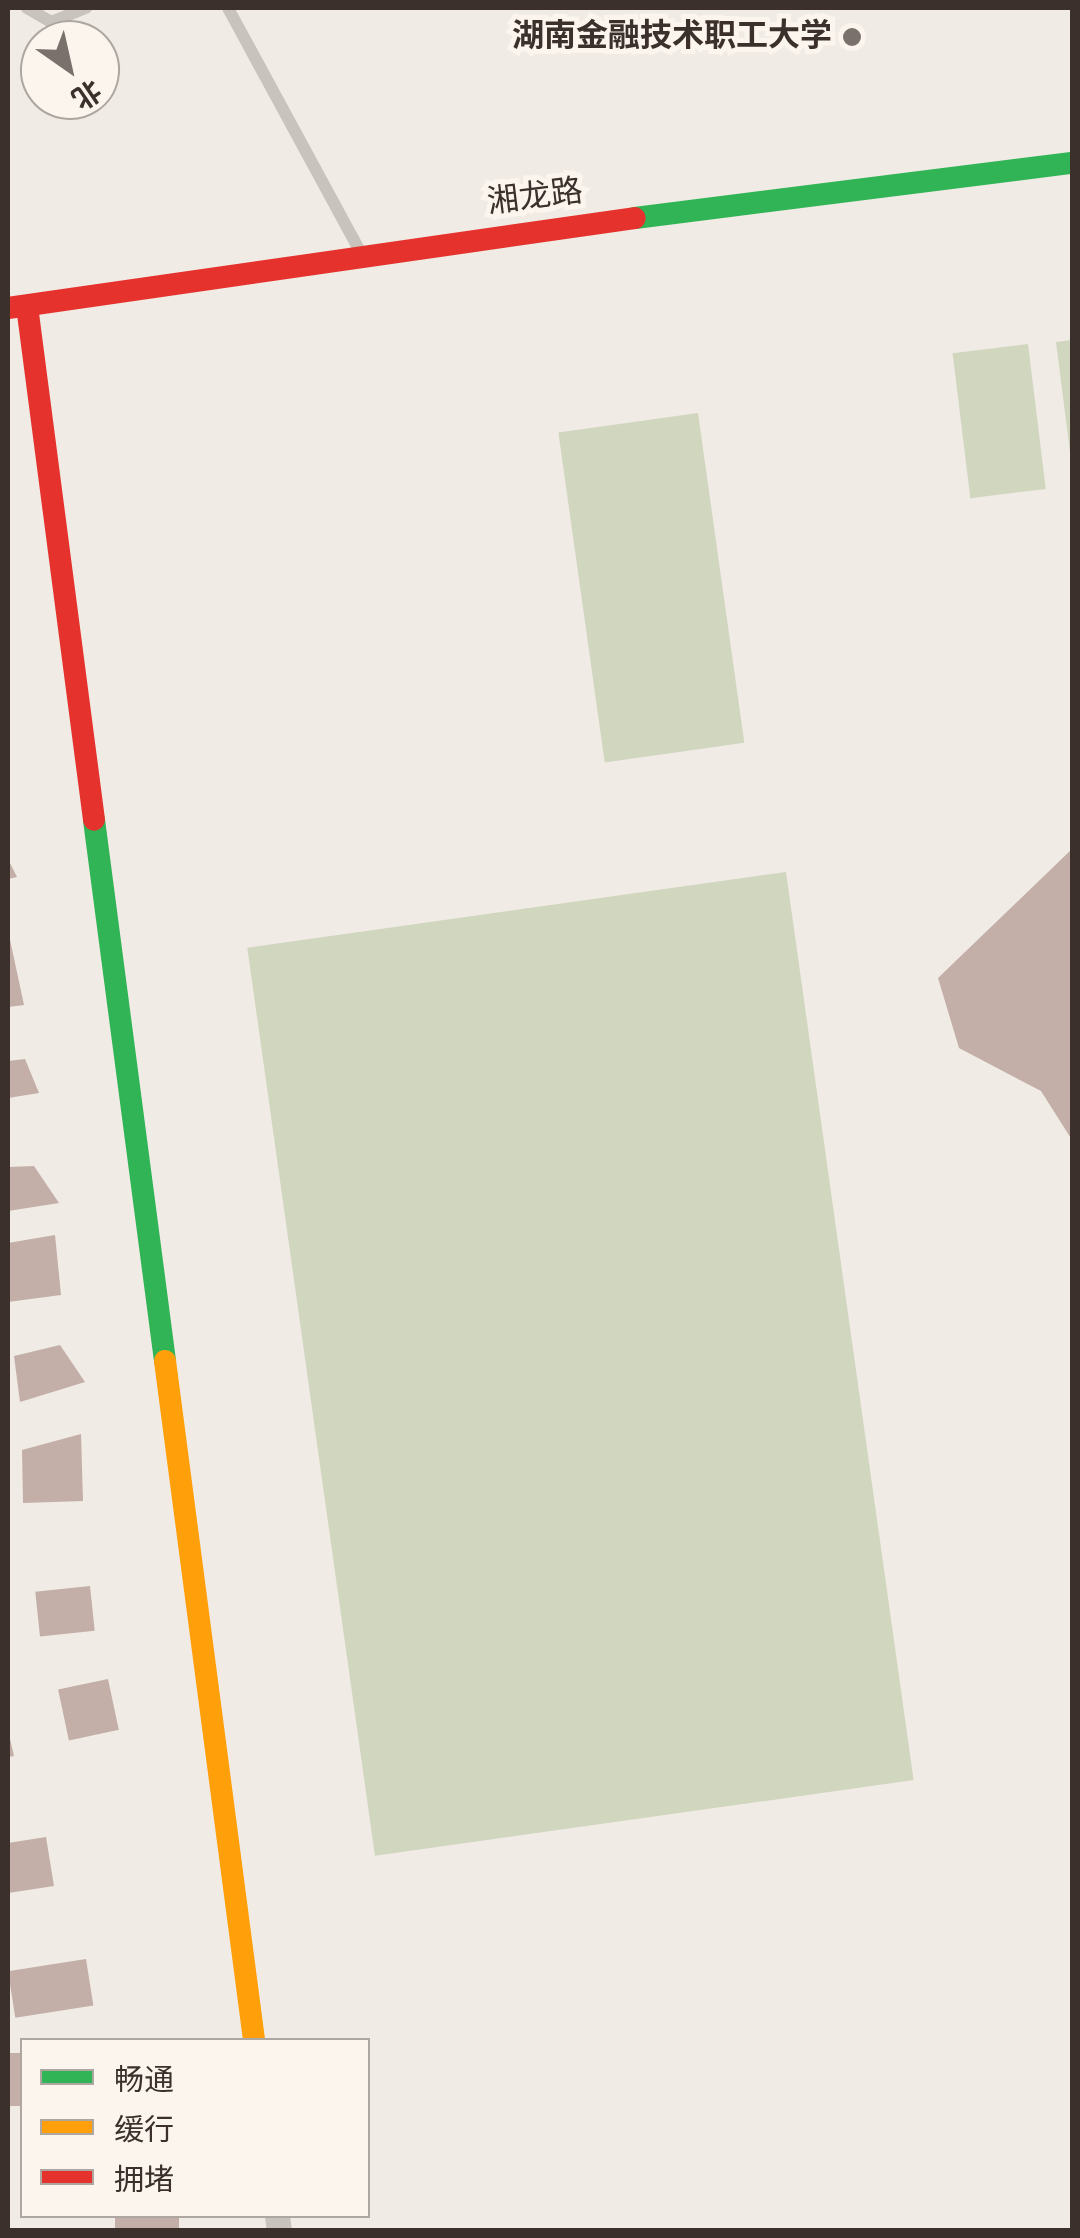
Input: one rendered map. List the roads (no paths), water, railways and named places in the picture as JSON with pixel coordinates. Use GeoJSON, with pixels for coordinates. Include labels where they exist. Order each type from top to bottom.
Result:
{"type":"FeatureCollection","features":[{"type":"Feature","properties":{"kind":"street","name":"湘龙路"},"geometry":{"type":"LineString","coordinates":[[17,307],[361,253],[1072,163]]}},
{"type":"Feature","properties":{"kind":"street"},"geometry":{"type":"LineString","coordinates":[[17,307],[254,2038]]}},
{"type":"Feature","properties":{"kind":"lane"},"geometry":{"type":"LineString","coordinates":[[27,8],[51,22],[86,8]]}},
{"type":"Feature","properties":{"kind":"lane"},"geometry":{"type":"LineString","coordinates":[[228,8],[361,253]]}},
{"type":"Feature","properties":{"kind":"place","name":"湖南金融技术职工大学"},"geometry":{"type":"Point","coordinates":[852,37]}}]}
